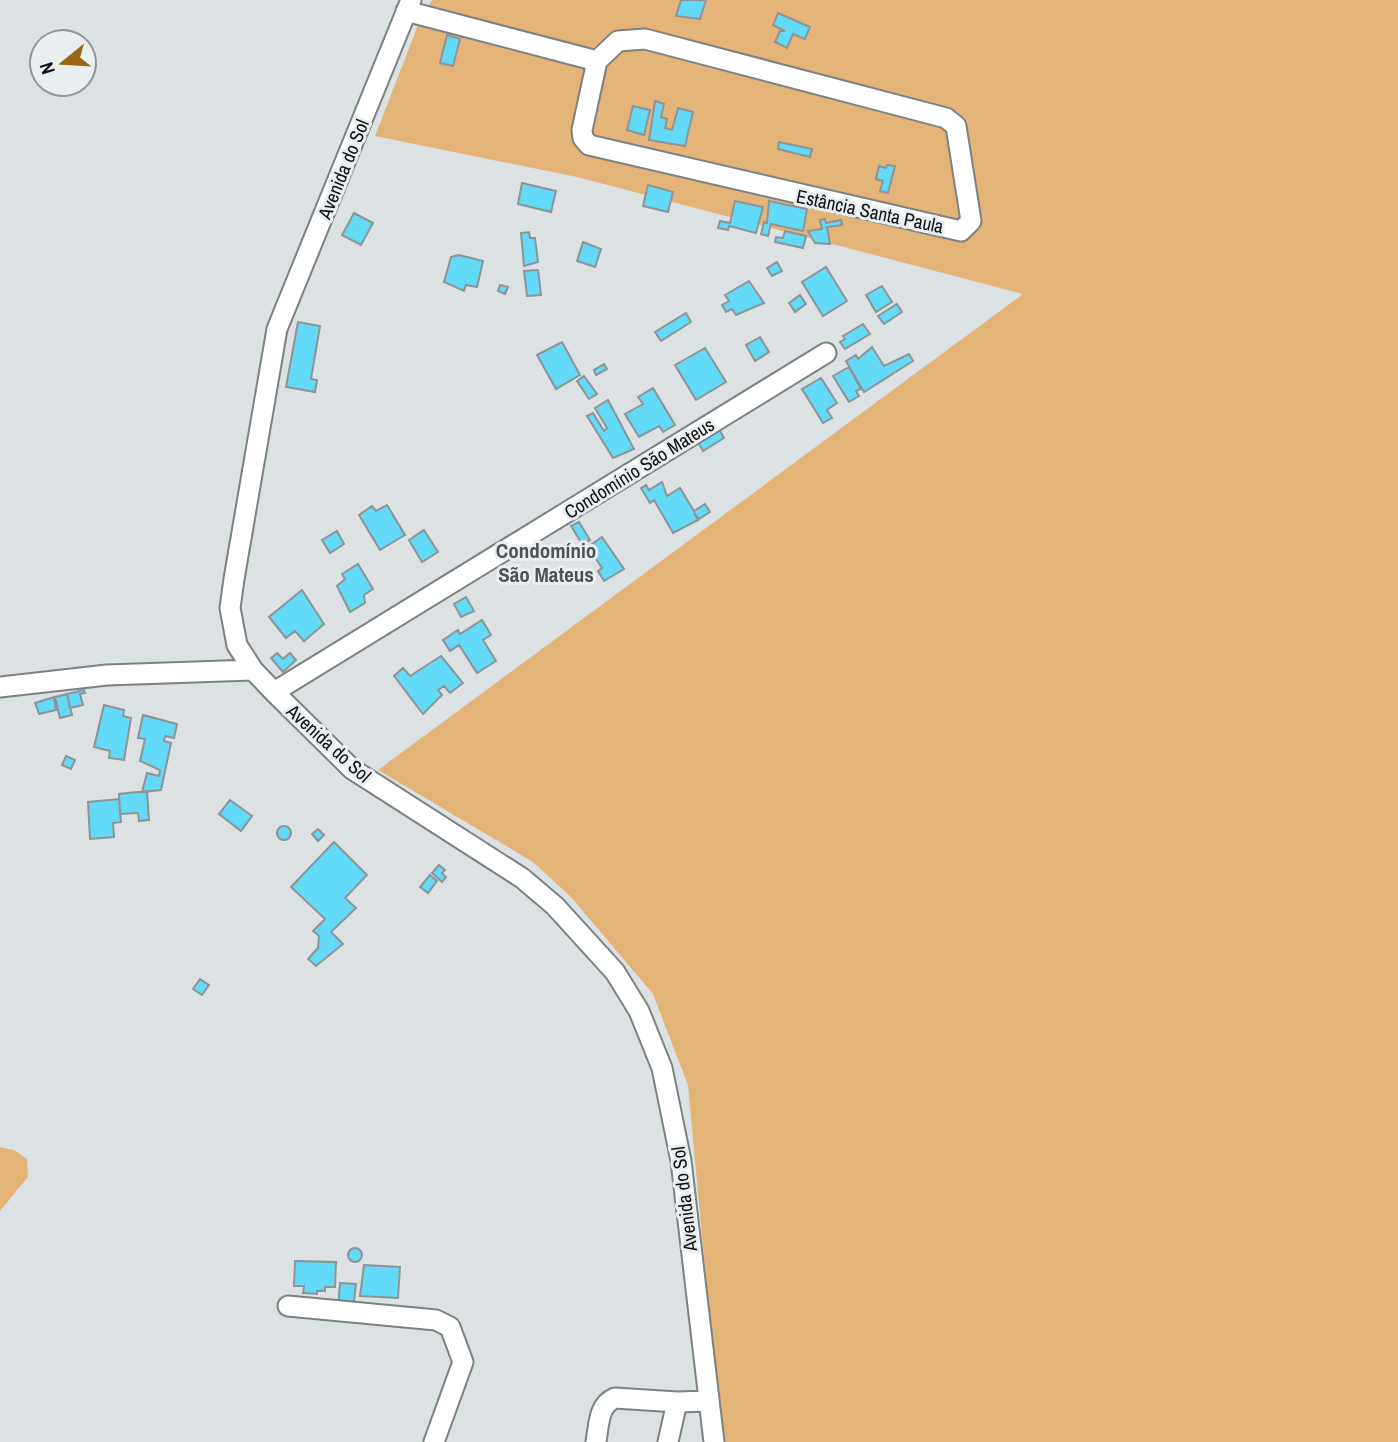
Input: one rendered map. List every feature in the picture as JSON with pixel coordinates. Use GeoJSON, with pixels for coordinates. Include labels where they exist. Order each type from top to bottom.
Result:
{"type":"FeatureCollection","features":[{"type":"Feature","properties":{"kind":"street"},"geometry":{"type":"LineString","coordinates":[[408,6],[597,61]]}},
{"type":"Feature","properties":{"kind":"street","name":"Avenida do Sol"},"geometry":{"type":"LineString","coordinates":[[408,6],[277,330],[230,608],[237,645],[253,670],[352,769],[538,892],[615,972],[652,1039],[667,1086],[681,1161],[714,1442]]}},
{"type":"Feature","properties":{"kind":"street","name":"Estância Santa Paula"},"geometry":{"type":"LineString","coordinates":[[645,39],[946,118],[956,126],[971,222],[961,231],[589,145],[583,138],[582,130],[597,61],[618,41],[645,39]]}},
{"type":"Feature","properties":{"kind":"street","name":"Condomínio São Mateus"},"geometry":{"type":"LineString","coordinates":[[274,692],[826,353]]}},
{"type":"Feature","properties":{"kind":"street"},"geometry":{"type":"LineString","coordinates":[[0,687],[107,675],[253,670]]}},
{"type":"Feature","properties":{"kind":"street"},"geometry":{"type":"LineString","coordinates":[[288,1306],[436,1320],[450,1327],[463,1362],[434,1442]]}},
{"type":"Feature","properties":{"kind":"street"},"geometry":{"type":"LineString","coordinates":[[596,1442],[603,1406],[615,1398],[708,1401]]}},
{"type":"Feature","properties":{"kind":"street"},"geometry":{"type":"LineString","coordinates":[[668,1442],[677,1402]]}},
{"type":"Feature","properties":{"kind":"shaded area"},"geometry":{"type":"Polygon","coordinates":[[[432,0],[1398,0],[1398,1442],[725,1442],[716,1386],[688,1085],[653,994],[571,897],[533,862],[378,770],[1023,294],[577,177],[375,136],[420,20],[432,0]]]}},
{"type":"Feature","properties":{"kind":"shaded area"},"geometry":{"type":"Polygon","coordinates":[[[0,1147],[14,1150],[27,1159],[28,1177],[0,1211],[0,1147]]]}},
{"type":"Feature","properties":{"kind":"building"},"geometry":{"type":"Polygon","coordinates":[[[681,0],[706,0],[700,19],[676,16],[681,0]]]}},
{"type":"Feature","properties":{"kind":"building"},"geometry":{"type":"Polygon","coordinates":[[[778,13],[810,27],[805,39],[793,34],[787,48],[775,42],[780,31],[785,31],[773,25],[778,13]]]}},
{"type":"Feature","properties":{"kind":"building"},"geometry":{"type":"Polygon","coordinates":[[[447,35],[460,39],[453,66],[440,63],[447,35]]]}},
{"type":"Feature","properties":{"kind":"building"},"geometry":{"type":"Polygon","coordinates":[[[655,101],[664,104],[661,117],[667,119],[665,128],[672,130],[678,108],[693,112],[685,146],[649,140],[655,101]]]}},
{"type":"Feature","properties":{"kind":"building"},"geometry":{"type":"Polygon","coordinates":[[[633,106],[650,110],[644,135],[627,130],[633,106]]]}},
{"type":"Feature","properties":{"kind":"building"},"geometry":{"type":"Polygon","coordinates":[[[779,142],[812,149],[810,157],[778,149],[779,142]]]}},
{"type":"Feature","properties":{"kind":"building"},"geometry":{"type":"Polygon","coordinates":[[[887,165],[895,166],[888,193],[880,191],[883,181],[876,179],[879,166],[886,168],[887,165]]]}},
{"type":"Feature","properties":{"kind":"building"},"geometry":{"type":"Polygon","coordinates":[[[522,183],[556,191],[551,212],[518,204],[522,183]]]}},
{"type":"Feature","properties":{"kind":"building"},"geometry":{"type":"Polygon","coordinates":[[[648,185],[673,192],[668,212],[643,206],[648,185]]]}},
{"type":"Feature","properties":{"kind":"building"},"geometry":{"type":"Polygon","coordinates":[[[735,201],[763,207],[756,233],[729,226],[728,230],[718,228],[720,221],[730,223],[735,201]]]}},
{"type":"Feature","properties":{"kind":"building"},"geometry":{"type":"Polygon","coordinates":[[[769,201],[807,209],[803,231],[771,224],[768,236],[761,234],[764,222],[767,223],[769,201]]]}},
{"type":"Feature","properties":{"kind":"building"},"geometry":{"type":"Polygon","coordinates":[[[354,213],[373,223],[361,245],[342,235],[354,213]]]}},
{"type":"Feature","properties":{"kind":"building"},"geometry":{"type":"Polygon","coordinates":[[[825,219],[826,223],[841,220],[842,225],[827,227],[830,244],[815,243],[808,231],[822,229],[820,220],[825,219]]]}},
{"type":"Feature","properties":{"kind":"building"},"geometry":{"type":"Polygon","coordinates":[[[785,231],[806,236],[803,248],[775,242],[776,237],[783,238],[785,231]]]}},
{"type":"Feature","properties":{"kind":"building"},"geometry":{"type":"Polygon","coordinates":[[[529,232],[530,238],[535,238],[538,262],[524,266],[521,233],[529,232]]]}},
{"type":"Feature","properties":{"kind":"building"},"geometry":{"type":"Polygon","coordinates":[[[583,242],[601,249],[595,267],[577,261],[583,242]]]}},
{"type":"Feature","properties":{"kind":"building"},"geometry":{"type":"Polygon","coordinates":[[[459,255],[483,261],[477,287],[466,285],[464,291],[444,282],[451,257],[459,255]]]}},
{"type":"Feature","properties":{"kind":"building"},"geometry":{"type":"Polygon","coordinates":[[[777,262],[782,271],[772,276],[767,268],[777,262]]]}},
{"type":"Feature","properties":{"kind":"building"},"geometry":{"type":"Polygon","coordinates":[[[826,267],[847,301],[823,316],[802,282],[826,267]]]}},
{"type":"Feature","properties":{"kind":"building"},"geometry":{"type":"Polygon","coordinates":[[[538,270],[541,295],[527,296],[524,271],[538,270]]]}},
{"type":"Feature","properties":{"kind":"building"},"geometry":{"type":"Polygon","coordinates":[[[749,281],[764,303],[736,315],[732,309],[726,312],[722,305],[729,301],[725,295],[749,281]]]}},
{"type":"Feature","properties":{"kind":"building"},"geometry":{"type":"Polygon","coordinates":[[[500,285],[508,287],[505,294],[498,291],[500,285]]]}},
{"type":"Feature","properties":{"kind":"building"},"geometry":{"type":"Polygon","coordinates":[[[882,286],[892,302],[876,312],[866,295],[882,286]]]}},
{"type":"Feature","properties":{"kind":"building"},"geometry":{"type":"Polygon","coordinates":[[[800,295],[806,304],[795,312],[789,303],[800,295]]]}},
{"type":"Feature","properties":{"kind":"building"},"geometry":{"type":"Polygon","coordinates":[[[897,304],[902,312],[884,324],[878,316],[897,304]]]}},
{"type":"Feature","properties":{"kind":"building"},"geometry":{"type":"Polygon","coordinates":[[[686,313],[691,322],[661,341],[655,332],[686,313]]]}},
{"type":"Feature","properties":{"kind":"building"},"geometry":{"type":"Polygon","coordinates":[[[298,322],[320,326],[311,379],[317,380],[315,392],[286,387],[298,322]]]}},
{"type":"Feature","properties":{"kind":"building"},"geometry":{"type":"Polygon","coordinates":[[[863,324],[870,334],[845,349],[840,342],[845,339],[843,336],[863,324]]]}},
{"type":"Feature","properties":{"kind":"building"},"geometry":{"type":"Polygon","coordinates":[[[760,337],[769,352],[755,361],[746,345],[760,337]]]}},
{"type":"Feature","properties":{"kind":"building"},"geometry":{"type":"Polygon","coordinates":[[[562,342],[580,375],[556,389],[537,355],[562,342]]]}},
{"type":"Feature","properties":{"kind":"building"},"geometry":{"type":"Polygon","coordinates":[[[872,347],[884,366],[909,354],[913,361],[864,392],[846,361],[856,355],[858,359],[872,347]]]}},
{"type":"Feature","properties":{"kind":"building"},"geometry":{"type":"Polygon","coordinates":[[[705,348],[726,382],[696,400],[675,365],[705,348]]]}},
{"type":"Feature","properties":{"kind":"building"},"geometry":{"type":"Polygon","coordinates":[[[604,364],[607,369],[596,375],[594,370],[604,364]]]}},
{"type":"Feature","properties":{"kind":"building"},"geometry":{"type":"Polygon","coordinates":[[[849,367],[861,389],[856,391],[859,396],[849,402],[833,376],[849,367]]]}},
{"type":"Feature","properties":{"kind":"building"},"geometry":{"type":"Polygon","coordinates":[[[584,376],[597,394],[589,399],[577,381],[584,376]]]}},
{"type":"Feature","properties":{"kind":"building"},"geometry":{"type":"Polygon","coordinates":[[[821,378],[837,403],[827,410],[832,418],[823,423],[802,389],[821,378]]]}},
{"type":"Feature","properties":{"kind":"building"},"geometry":{"type":"Polygon","coordinates":[[[653,388],[675,425],[663,432],[659,426],[639,437],[625,414],[643,404],[638,397],[653,388]]]}},
{"type":"Feature","properties":{"kind":"building"},"geometry":{"type":"Polygon","coordinates":[[[608,400],[634,449],[613,458],[587,416],[593,413],[604,431],[607,428],[595,408],[608,400]]]}},
{"type":"Feature","properties":{"kind":"building"},"geometry":{"type":"Polygon","coordinates":[[[719,429],[724,438],[703,451],[698,442],[719,429]]]}},
{"type":"Feature","properties":{"kind":"building"},"geometry":{"type":"Polygon","coordinates":[[[662,482],[667,496],[680,488],[694,511],[705,504],[710,512],[699,519],[694,513],[698,520],[673,533],[654,500],[650,503],[641,488],[646,485],[649,490],[662,482]]]}},
{"type":"Feature","properties":{"kind":"building"},"geometry":{"type":"Polygon","coordinates":[[[387,505],[405,535],[380,550],[359,515],[372,506],[376,511],[387,505]]]}},
{"type":"Feature","properties":{"kind":"building"},"geometry":{"type":"Polygon","coordinates":[[[579,522],[590,540],[582,544],[571,526],[579,522]]]}},
{"type":"Feature","properties":{"kind":"building"},"geometry":{"type":"Polygon","coordinates":[[[424,530],[438,552],[422,562],[409,540],[424,530]]]}},
{"type":"Feature","properties":{"kind":"building"},"geometry":{"type":"Polygon","coordinates":[[[337,531],[344,544],[330,553],[322,540],[337,531]]]}},
{"type":"Feature","properties":{"kind":"building"},"geometry":{"type":"Polygon","coordinates":[[[602,537],[624,569],[604,581],[598,571],[602,568],[588,547],[602,537]]]}},
{"type":"Feature","properties":{"kind":"building"},"geometry":{"type":"Polygon","coordinates":[[[358,564],[373,589],[364,595],[365,603],[350,612],[337,586],[345,579],[342,574],[358,564]]]}},
{"type":"Feature","properties":{"kind":"building"},"geometry":{"type":"Polygon","coordinates":[[[302,590],[324,624],[304,641],[295,631],[286,638],[269,617],[302,590]]]}},
{"type":"Feature","properties":{"kind":"building"},"geometry":{"type":"Polygon","coordinates":[[[466,597],[474,611],[461,617],[454,604],[466,597]]]}},
{"type":"Feature","properties":{"kind":"building"},"geometry":{"type":"Polygon","coordinates":[[[482,620],[491,635],[483,640],[496,661],[477,673],[459,645],[450,651],[443,640],[458,630],[460,634],[482,620]]]}},
{"type":"Feature","properties":{"kind":"building"},"geometry":{"type":"Polygon","coordinates":[[[277,653],[283,659],[290,653],[296,660],[283,672],[271,658],[277,653]]]}},
{"type":"Feature","properties":{"kind":"building"},"geometry":{"type":"Polygon","coordinates":[[[441,656],[463,683],[450,693],[444,686],[438,690],[442,695],[423,714],[394,676],[403,668],[410,676],[441,656]]]}},
{"type":"Feature","properties":{"kind":"building"},"geometry":{"type":"Polygon","coordinates":[[[84,690],[85,693],[80,694],[83,705],[70,708],[67,694],[84,690]]]}},
{"type":"Feature","properties":{"kind":"building"},"geometry":{"type":"Polygon","coordinates":[[[67,694],[72,715],[60,718],[55,697],[67,694]]]}},
{"type":"Feature","properties":{"kind":"building"},"geometry":{"type":"Polygon","coordinates":[[[54,697],[56,710],[39,714],[35,703],[54,697]]]}},
{"type":"Feature","properties":{"kind":"building"},"geometry":{"type":"Polygon","coordinates":[[[104,705],[124,710],[123,716],[131,718],[124,760],[109,758],[110,751],[94,747],[104,705]]]}},
{"type":"Feature","properties":{"kind":"building"},"geometry":{"type":"Polygon","coordinates":[[[143,715],[177,724],[174,738],[165,736],[164,741],[171,743],[161,790],[142,792],[147,773],[159,776],[160,770],[140,761],[145,739],[138,738],[143,715]]]}},
{"type":"Feature","properties":{"kind":"building"},"geometry":{"type":"Polygon","coordinates":[[[66,756],[75,760],[71,769],[62,765],[66,756]]]}},
{"type":"Feature","properties":{"kind":"building"},"geometry":{"type":"Polygon","coordinates":[[[147,791],[149,820],[139,821],[138,813],[120,814],[119,794],[147,791]]]}},
{"type":"Feature","properties":{"kind":"building"},"geometry":{"type":"Polygon","coordinates":[[[119,799],[121,822],[113,823],[114,837],[90,839],[88,802],[119,799]]]}},
{"type":"Feature","properties":{"kind":"building"},"geometry":{"type":"Polygon","coordinates":[[[230,800],[252,816],[241,831],[219,814],[230,800]]]}},
{"type":"Feature","properties":{"kind":"building"},"geometry":{"type":"Polygon","coordinates":[[[284,826],[289,828],[289,838],[284,840],[279,838],[277,833],[279,828],[284,826]]]}},
{"type":"Feature","properties":{"kind":"building"},"geometry":{"type":"Polygon","coordinates":[[[318,829],[324,835],[318,841],[312,834],[318,829]]]}},
{"type":"Feature","properties":{"kind":"building"},"geometry":{"type":"Polygon","coordinates":[[[334,842],[367,875],[345,898],[356,908],[331,932],[343,944],[316,966],[308,959],[318,948],[319,936],[313,931],[325,919],[291,887],[334,842]]]}},
{"type":"Feature","properties":{"kind":"building"},"geometry":{"type":"Polygon","coordinates":[[[439,865],[445,870],[442,873],[446,877],[442,882],[432,873],[439,865]]]}},
{"type":"Feature","properties":{"kind":"building"},"geometry":{"type":"Polygon","coordinates":[[[430,875],[437,881],[428,893],[420,887],[430,875]]]}},
{"type":"Feature","properties":{"kind":"building"},"geometry":{"type":"Polygon","coordinates":[[[200,979],[209,985],[202,995],[193,989],[200,979]]]}},
{"type":"Feature","properties":{"kind":"building"},"geometry":{"type":"Polygon","coordinates":[[[355,1248],[360,1250],[360,1260],[355,1262],[350,1260],[348,1255],[350,1250],[355,1248]]]}},
{"type":"Feature","properties":{"kind":"building"},"geometry":{"type":"Polygon","coordinates":[[[295,1261],[336,1262],[335,1287],[325,1287],[325,1291],[317,1291],[317,1294],[303,1293],[304,1286],[294,1286],[295,1261]]]}},
{"type":"Feature","properties":{"kind":"building"},"geometry":{"type":"Polygon","coordinates":[[[364,1265],[400,1267],[398,1298],[360,1296],[364,1265]]]}},
{"type":"Feature","properties":{"kind":"building"},"geometry":{"type":"Polygon","coordinates":[[[340,1283],[356,1284],[353,1310],[338,1309],[340,1283]]]}},
{"type":"Feature","properties":{"kind":"district","name":"Condomínio São Mateus"},"geometry":{"type":"Point","coordinates":[546,563]}}]}
